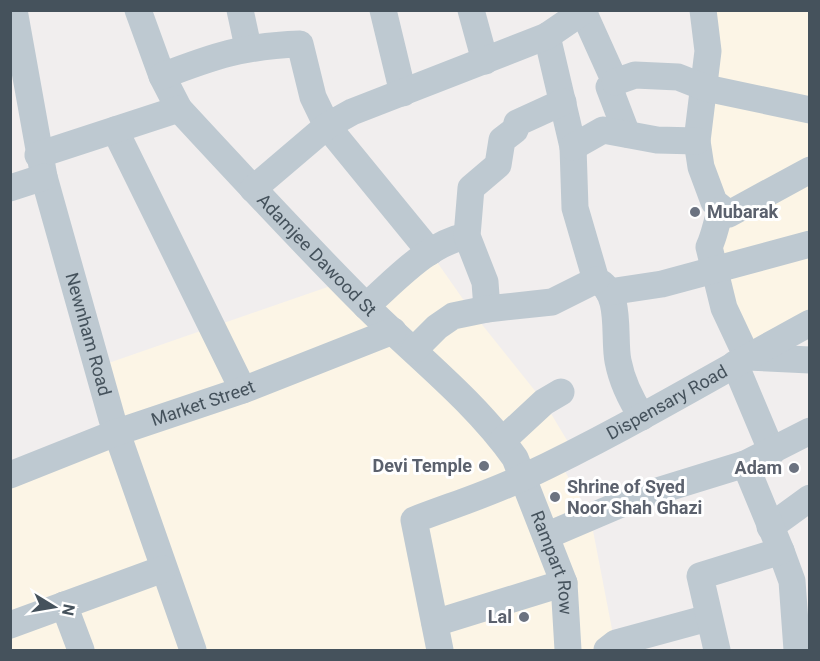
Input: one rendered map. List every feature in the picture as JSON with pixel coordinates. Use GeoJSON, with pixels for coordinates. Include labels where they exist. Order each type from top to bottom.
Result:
{"type":"FeatureCollection","features":[{"type":"Feature","properties":{"kind":"street","name":"Newnham Road"},"geometry":{"type":"LineString","coordinates":[[14,10],[41,166],[112,419],[193,651]]}},
{"type":"Feature","properties":{"kind":"street","name":"Adamjee Dawood St"},"geometry":{"type":"LineString","coordinates":[[138,10],[162,76],[179,109],[366,306],[414,350],[503,440],[515,458],[522,478]]}},
{"type":"Feature","properties":{"kind":"street"},"geometry":{"type":"LineString","coordinates":[[240,10],[248,47]]}},
{"type":"Feature","properties":{"kind":"street"},"geometry":{"type":"LineString","coordinates":[[383,10],[403,93]]}},
{"type":"Feature","properties":{"kind":"street"},"geometry":{"type":"LineString","coordinates":[[471,10],[485,61]]}},
{"type":"Feature","properties":{"kind":"street"},"geometry":{"type":"LineString","coordinates":[[703,10],[708,51],[706,88],[698,141],[701,167],[714,202],[721,210],[729,214],[810,170]]}},
{"type":"Feature","properties":{"kind":"street"},"geometry":{"type":"LineString","coordinates":[[253,189],[327,126],[352,112],[547,36],[584,11],[615,82]]}},
{"type":"Feature","properties":{"kind":"street"},"geometry":{"type":"LineString","coordinates":[[547,36],[573,147],[574,208],[603,286],[614,301],[618,363],[628,395],[642,417]]}},
{"type":"Feature","properties":{"kind":"street"},"geometry":{"type":"LineString","coordinates":[[162,76],[212,57],[248,47],[300,44],[313,97],[327,126],[430,252]]}},
{"type":"Feature","properties":{"kind":"street"},"geometry":{"type":"LineString","coordinates":[[627,134],[609,87],[615,82],[635,75],[678,77],[706,88],[810,110]]}},
{"type":"Feature","properties":{"kind":"street"},"geometry":{"type":"LineString","coordinates":[[487,309],[485,282],[467,236],[471,188],[498,165],[502,140],[515,130],[516,123],[563,102]]}},
{"type":"Feature","properties":{"kind":"street"},"geometry":{"type":"LineString","coordinates":[[10,188],[41,166],[115,130],[179,109]]}},
{"type":"Feature","properties":{"kind":"street"},"geometry":{"type":"LineString","coordinates":[[115,130],[243,390]]}},
{"type":"Feature","properties":{"kind":"street"},"geometry":{"type":"LineString","coordinates":[[573,147],[603,130],[657,140],[698,141]]}},
{"type":"Feature","properties":{"kind":"street"},"geometry":{"type":"LineString","coordinates":[[721,210],[716,223],[717,232],[709,247],[724,308],[772,452]]}},
{"type":"Feature","properties":{"kind":"street"},"geometry":{"type":"LineString","coordinates":[[366,306],[430,252],[454,238],[467,236]]}},
{"type":"Feature","properties":{"kind":"street"},"geometry":{"type":"LineString","coordinates":[[414,350],[437,327],[453,316],[487,309],[552,302],[603,286],[663,284],[715,269],[737,266],[810,244]]}},
{"type":"Feature","properties":{"kind":"street","name":"Dispensary Road"},"geometry":{"type":"LineString","coordinates":[[435,623],[414,520],[522,478],[642,417],[810,323]]}},
{"type":"Feature","properties":{"kind":"street","name":"Market Street"},"geometry":{"type":"LineString","coordinates":[[10,475],[118,432],[243,390],[393,331]]}},
{"type":"Feature","properties":{"kind":"street"},"geometry":{"type":"LineString","coordinates":[[741,361],[810,360]]}},
{"type":"Feature","properties":{"kind":"street"},"geometry":{"type":"LineString","coordinates":[[503,440],[544,402],[561,392]]}},
{"type":"Feature","properties":{"kind":"street"},"geometry":{"type":"LineString","coordinates":[[546,536],[635,498],[745,464],[810,431]]}},
{"type":"Feature","properties":{"kind":"street"},"geometry":{"type":"LineString","coordinates":[[745,464],[792,581],[797,651]]}},
{"type":"Feature","properties":{"kind":"street","name":"Rampart Row"},"geometry":{"type":"LineString","coordinates":[[522,478],[564,583],[568,651]]}},
{"type":"Feature","properties":{"kind":"street"},"geometry":{"type":"LineString","coordinates":[[771,527],[810,498]]}},
{"type":"Feature","properties":{"kind":"street"},"geometry":{"type":"LineString","coordinates":[[717,651],[700,576],[781,551]]}},
{"type":"Feature","properties":{"kind":"street"},"geometry":{"type":"LineString","coordinates":[[10,625],[163,569]]}},
{"type":"Feature","properties":{"kind":"street"},"geometry":{"type":"LineString","coordinates":[[440,651],[435,623],[564,583]]}},
{"type":"Feature","properties":{"kind":"street"},"geometry":{"type":"LineString","coordinates":[[64,605],[81,651]]}},
{"type":"Feature","properties":{"kind":"street"},"geometry":{"type":"LineString","coordinates":[[607,651],[616,643],[708,618]]}},
{"type":"Feature","properties":{"kind":"shaded area"},"geometry":{"type":"Polygon","coordinates":[[[702,11],[809,11],[809,325],[747,357],[724,308],[714,202],[702,11]]]}},
{"type":"Feature","properties":{"kind":"shaded area"},"geometry":{"type":"Polygon","coordinates":[[[430,252],[472,312],[544,402],[574,452],[559,461],[590,515],[616,650],[11,650],[11,475],[118,432],[97,367],[342,282],[366,306],[430,252]]]}},
{"type":"Feature","properties":{"kind":"place","name":"Mubarak"},"geometry":{"type":"Point","coordinates":[695,212]}},
{"type":"Feature","properties":{"kind":"place","name":"Devi Temple"},"geometry":{"type":"Point","coordinates":[484,466]}},
{"type":"Feature","properties":{"kind":"place","name":"Adam"},"geometry":{"type":"Point","coordinates":[794,468]}},
{"type":"Feature","properties":{"kind":"place","name":"Shrine of Syed Noor Shah Ghazi"},"geometry":{"type":"Point","coordinates":[555,497]}},
{"type":"Feature","properties":{"kind":"place","name":"Lal"},"geometry":{"type":"Point","coordinates":[524,617]}}]}
